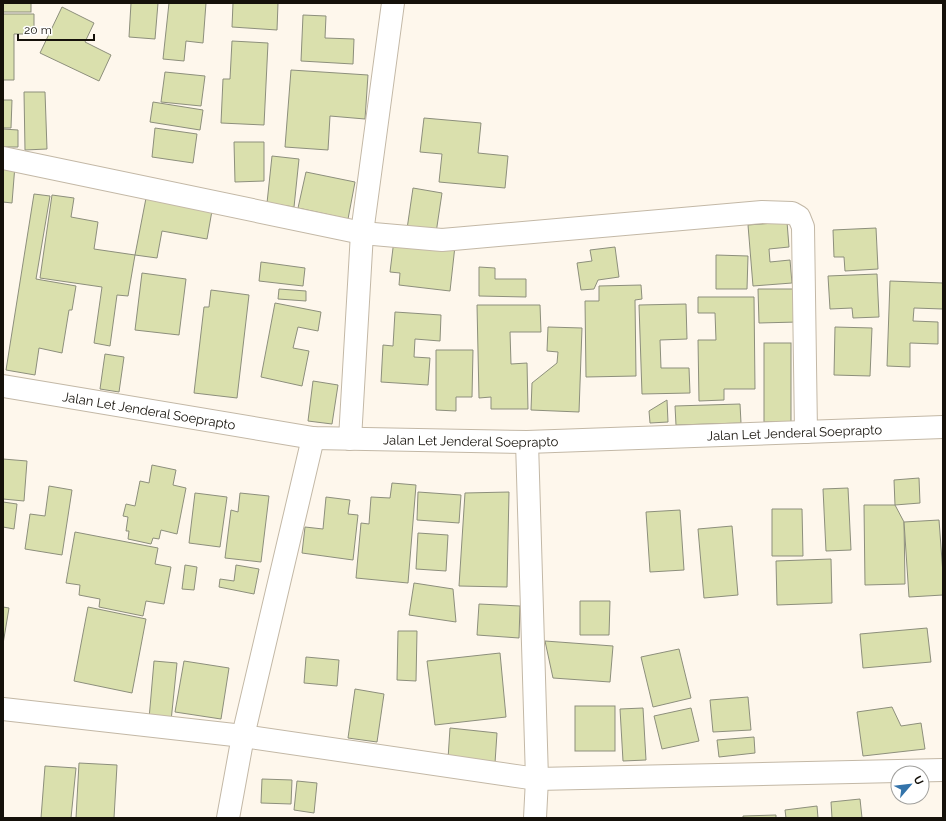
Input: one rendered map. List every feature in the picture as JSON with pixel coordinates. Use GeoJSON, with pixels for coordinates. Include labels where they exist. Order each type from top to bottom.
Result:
{"type":"FeatureCollection","features":[{"type":"Feature","properties":{"kind":"street"},"geometry":{"type":"LineString","coordinates":[[350,439],[362,233],[393,3]]}},
{"type":"Feature","properties":{"kind":"street"},"geometry":{"type":"LineString","coordinates":[[3,158],[362,233],[442,240],[762,212],[792,213],[799,217],[803,227],[806,432]]}},
{"type":"Feature","properties":{"kind":"street","name":"Jalan Let Jenderal Soeprapto"},"geometry":{"type":"LineString","coordinates":[[3,386],[312,438],[527,442],[943,427]]}},
{"type":"Feature","properties":{"kind":"street"},"geometry":{"type":"LineString","coordinates":[[228,818],[243,736],[312,438]]}},
{"type":"Feature","properties":{"kind":"street"},"geometry":{"type":"LineString","coordinates":[[527,442],[537,779],[535,818]]}},
{"type":"Feature","properties":{"kind":"street"},"geometry":{"type":"LineString","coordinates":[[3,710],[243,736],[537,779],[943,770]]}},
{"type":"Feature","properties":{"kind":"building"},"geometry":{"type":"Polygon","coordinates":[[[3,3],[31,3],[31,12],[3,12],[3,3]]]}},
{"type":"Feature","properties":{"kind":"building"},"geometry":{"type":"Polygon","coordinates":[[[131,3],[158,3],[155,39],[129,37],[131,3]]]}},
{"type":"Feature","properties":{"kind":"building"},"geometry":{"type":"Polygon","coordinates":[[[169,3],[206,3],[203,43],[186,41],[184,61],[163,59],[169,3]]]}},
{"type":"Feature","properties":{"kind":"building"},"geometry":{"type":"Polygon","coordinates":[[[233,3],[278,3],[277,30],[232,27],[233,3]]]}},
{"type":"Feature","properties":{"kind":"building"},"geometry":{"type":"Polygon","coordinates":[[[62,7],[94,23],[85,42],[111,55],[99,81],[40,53],[62,7]]]}},
{"type":"Feature","properties":{"kind":"building"},"geometry":{"type":"Polygon","coordinates":[[[3,14],[34,14],[34,34],[14,34],[14,80],[3,80],[3,14]]]}},
{"type":"Feature","properties":{"kind":"building"},"geometry":{"type":"Polygon","coordinates":[[[303,15],[326,16],[325,38],[354,39],[353,64],[301,61],[303,15]]]}},
{"type":"Feature","properties":{"kind":"building"},"geometry":{"type":"Polygon","coordinates":[[[232,41],[268,43],[264,125],[221,123],[223,79],[230,79],[232,41]]]}},
{"type":"Feature","properties":{"kind":"building"},"geometry":{"type":"Polygon","coordinates":[[[291,70],[368,75],[365,119],[330,116],[328,150],[285,147],[291,70]]]}},
{"type":"Feature","properties":{"kind":"building"},"geometry":{"type":"Polygon","coordinates":[[[165,72],[205,76],[201,106],[161,102],[165,72]]]}},
{"type":"Feature","properties":{"kind":"building"},"geometry":{"type":"Polygon","coordinates":[[[24,92],[45,92],[47,149],[25,150],[24,92]]]}},
{"type":"Feature","properties":{"kind":"building"},"geometry":{"type":"Polygon","coordinates":[[[3,100],[12,100],[11,128],[3,128],[3,100]]]}},
{"type":"Feature","properties":{"kind":"building"},"geometry":{"type":"Polygon","coordinates":[[[153,102],[203,110],[200,130],[150,122],[153,102]]]}},
{"type":"Feature","properties":{"kind":"building"},"geometry":{"type":"Polygon","coordinates":[[[424,118],[481,123],[478,153],[508,156],[505,188],[439,182],[442,154],[420,152],[424,118]]]}},
{"type":"Feature","properties":{"kind":"building"},"geometry":{"type":"Polygon","coordinates":[[[155,128],[197,134],[193,163],[152,157],[155,128]]]}},
{"type":"Feature","properties":{"kind":"building"},"geometry":{"type":"Polygon","coordinates":[[[3,129],[18,130],[18,147],[3,147],[3,129]]]}},
{"type":"Feature","properties":{"kind":"building"},"geometry":{"type":"Polygon","coordinates":[[[234,142],[264,142],[264,181],[235,182],[234,142]]]}},
{"type":"Feature","properties":{"kind":"building"},"geometry":{"type":"Polygon","coordinates":[[[272,156],[299,159],[294,207],[267,203],[272,156]]]}},
{"type":"Feature","properties":{"kind":"building"},"geometry":{"type":"Polygon","coordinates":[[[3,164],[15,165],[12,203],[3,202],[3,164]]]}},
{"type":"Feature","properties":{"kind":"building"},"geometry":{"type":"Polygon","coordinates":[[[306,172],[355,182],[348,219],[298,208],[306,172]]]}},
{"type":"Feature","properties":{"kind":"building"},"geometry":{"type":"Polygon","coordinates":[[[413,188],[442,193],[436,233],[407,229],[413,188]]]}},
{"type":"Feature","properties":{"kind":"building"},"geometry":{"type":"Polygon","coordinates":[[[147,193],[213,205],[207,239],[162,231],[157,258],[135,255],[147,193]]]}},
{"type":"Feature","properties":{"kind":"building"},"geometry":{"type":"Polygon","coordinates":[[[34,194],[50,196],[36,279],[76,286],[72,310],[69,310],[62,353],[39,348],[35,375],[6,370],[34,194]]]}},
{"type":"Feature","properties":{"kind":"building"},"geometry":{"type":"Polygon","coordinates":[[[52,195],[74,198],[71,217],[98,222],[94,249],[135,255],[128,296],[117,295],[110,346],[94,343],[102,287],[40,278],[52,195]]]}},
{"type":"Feature","properties":{"kind":"building"},"geometry":{"type":"Polygon","coordinates":[[[787,222],[789,247],[769,249],[770,262],[790,260],[792,283],[753,286],[748,225],[787,222]]]}},
{"type":"Feature","properties":{"kind":"building"},"geometry":{"type":"Polygon","coordinates":[[[876,228],[878,269],[845,271],[844,257],[834,257],[833,230],[876,228]]]}},
{"type":"Feature","properties":{"kind":"building"},"geometry":{"type":"Polygon","coordinates":[[[394,240],[455,246],[450,291],[399,285],[400,273],[390,272],[394,240]]]}},
{"type":"Feature","properties":{"kind":"building"},"geometry":{"type":"Polygon","coordinates":[[[615,247],[619,277],[598,280],[594,289],[581,290],[577,263],[592,261],[590,250],[615,247]]]}},
{"type":"Feature","properties":{"kind":"building"},"geometry":{"type":"Polygon","coordinates":[[[716,255],[748,256],[747,289],[716,289],[716,255]]]}},
{"type":"Feature","properties":{"kind":"building"},"geometry":{"type":"Polygon","coordinates":[[[261,262],[305,268],[303,286],[259,281],[261,262]]]}},
{"type":"Feature","properties":{"kind":"building"},"geometry":{"type":"Polygon","coordinates":[[[479,267],[495,268],[495,279],[526,279],[526,297],[479,296],[479,267]]]}},
{"type":"Feature","properties":{"kind":"building"},"geometry":{"type":"Polygon","coordinates":[[[142,273],[186,279],[179,335],[135,330],[142,273]]]}},
{"type":"Feature","properties":{"kind":"building"},"geometry":{"type":"Polygon","coordinates":[[[877,274],[879,317],[853,318],[852,308],[830,309],[828,276],[877,274]]]}},
{"type":"Feature","properties":{"kind":"building"},"geometry":{"type":"Polygon","coordinates":[[[890,281],[943,283],[943,309],[914,308],[913,321],[938,322],[938,344],[910,343],[910,367],[887,366],[890,281]]]}},
{"type":"Feature","properties":{"kind":"building"},"geometry":{"type":"Polygon","coordinates":[[[641,285],[642,299],[635,300],[636,376],[586,377],[585,301],[599,301],[599,286],[641,285]]]}},
{"type":"Feature","properties":{"kind":"building"},"geometry":{"type":"Polygon","coordinates":[[[279,289],[306,291],[306,301],[278,299],[279,289]]]}},
{"type":"Feature","properties":{"kind":"building"},"geometry":{"type":"Polygon","coordinates":[[[758,289],[798,289],[798,322],[759,323],[758,289]]]}},
{"type":"Feature","properties":{"kind":"building"},"geometry":{"type":"Polygon","coordinates":[[[211,290],[249,295],[237,398],[194,393],[204,307],[209,307],[211,290]]]}},
{"type":"Feature","properties":{"kind":"building"},"geometry":{"type":"Polygon","coordinates":[[[698,297],[754,297],[755,389],[724,389],[724,400],[699,401],[698,340],[716,340],[715,313],[698,313],[698,297]]]}},
{"type":"Feature","properties":{"kind":"building"},"geometry":{"type":"Polygon","coordinates":[[[275,303],[321,312],[318,331],[298,327],[293,348],[309,351],[302,386],[261,377],[275,303]]]}},
{"type":"Feature","properties":{"kind":"building"},"geometry":{"type":"Polygon","coordinates":[[[686,304],[687,339],[660,340],[661,368],[689,368],[690,393],[642,394],[639,305],[686,304]]]}},
{"type":"Feature","properties":{"kind":"building"},"geometry":{"type":"Polygon","coordinates":[[[477,305],[540,305],[541,332],[510,332],[511,364],[527,363],[528,409],[491,409],[491,397],[479,398],[477,305]]]}},
{"type":"Feature","properties":{"kind":"building"},"geometry":{"type":"Polygon","coordinates":[[[395,312],[441,315],[440,341],[415,339],[414,357],[430,358],[428,385],[381,382],[383,345],[393,346],[395,312]]]}},
{"type":"Feature","properties":{"kind":"building"},"geometry":{"type":"Polygon","coordinates":[[[548,327],[582,328],[579,412],[531,410],[532,383],[557,363],[558,352],[547,351],[548,327]]]}},
{"type":"Feature","properties":{"kind":"building"},"geometry":{"type":"Polygon","coordinates":[[[835,327],[872,328],[870,376],[834,375],[835,327]]]}},
{"type":"Feature","properties":{"kind":"building"},"geometry":{"type":"Polygon","coordinates":[[[764,343],[791,343],[791,422],[764,422],[764,343]]]}},
{"type":"Feature","properties":{"kind":"building"},"geometry":{"type":"Polygon","coordinates":[[[436,350],[473,350],[472,397],[456,397],[456,411],[436,410],[436,350]]]}},
{"type":"Feature","properties":{"kind":"building"},"geometry":{"type":"Polygon","coordinates":[[[105,354],[124,357],[119,392],[100,389],[105,354]]]}},
{"type":"Feature","properties":{"kind":"building"},"geometry":{"type":"Polygon","coordinates":[[[313,381],[338,385],[332,424],[308,421],[313,381]]]}},
{"type":"Feature","properties":{"kind":"building"},"geometry":{"type":"Polygon","coordinates":[[[667,400],[668,422],[650,423],[649,411],[667,400]]]}},
{"type":"Feature","properties":{"kind":"building"},"geometry":{"type":"Polygon","coordinates":[[[740,404],[741,423],[676,425],[675,406],[740,404]]]}},
{"type":"Feature","properties":{"kind":"building"},"geometry":{"type":"Polygon","coordinates":[[[3,459],[27,461],[24,501],[3,499],[3,459]]]}},
{"type":"Feature","properties":{"kind":"building"},"geometry":{"type":"Polygon","coordinates":[[[152,465],[176,470],[173,485],[186,488],[177,534],[161,530],[159,539],[153,538],[151,544],[128,539],[129,531],[126,531],[128,517],[123,516],[126,504],[135,506],[140,481],[149,483],[152,465]]]}},
{"type":"Feature","properties":{"kind":"building"},"geometry":{"type":"Polygon","coordinates":[[[919,478],[920,503],[895,505],[894,480],[919,478]]]}},
{"type":"Feature","properties":{"kind":"building"},"geometry":{"type":"Polygon","coordinates":[[[392,483],[416,485],[408,583],[356,578],[361,523],[369,524],[371,497],[390,498],[392,483]]]}},
{"type":"Feature","properties":{"kind":"building"},"geometry":{"type":"Polygon","coordinates":[[[49,486],[72,490],[62,555],[25,549],[30,514],[45,516],[49,486]]]}},
{"type":"Feature","properties":{"kind":"building"},"geometry":{"type":"Polygon","coordinates":[[[848,488],[851,550],[826,551],[823,489],[848,488]]]}},
{"type":"Feature","properties":{"kind":"building"},"geometry":{"type":"Polygon","coordinates":[[[418,492],[461,495],[459,523],[417,520],[418,492]]]}},
{"type":"Feature","properties":{"kind":"building"},"geometry":{"type":"Polygon","coordinates":[[[509,492],[507,587],[459,586],[465,493],[509,492]]]}},
{"type":"Feature","properties":{"kind":"building"},"geometry":{"type":"Polygon","coordinates":[[[195,493],[227,497],[220,547],[189,543],[195,493]]]}},
{"type":"Feature","properties":{"kind":"building"},"geometry":{"type":"Polygon","coordinates":[[[240,493],[269,496],[261,562],[225,558],[231,510],[238,512],[240,493]]]}},
{"type":"Feature","properties":{"kind":"building"},"geometry":{"type":"Polygon","coordinates":[[[326,497],[350,500],[348,514],[358,515],[353,560],[302,553],[305,527],[323,529],[326,497]]]}},
{"type":"Feature","properties":{"kind":"building"},"geometry":{"type":"Polygon","coordinates":[[[3,502],[17,504],[14,529],[3,527],[3,502]]]}},
{"type":"Feature","properties":{"kind":"building"},"geometry":{"type":"Polygon","coordinates":[[[864,505],[895,505],[904,522],[905,584],[865,585],[864,505]]]}},
{"type":"Feature","properties":{"kind":"building"},"geometry":{"type":"Polygon","coordinates":[[[772,509],[802,509],[803,556],[772,556],[772,509]]]}},
{"type":"Feature","properties":{"kind":"building"},"geometry":{"type":"Polygon","coordinates":[[[680,510],[684,570],[650,572],[646,512],[680,510]]]}},
{"type":"Feature","properties":{"kind":"building"},"geometry":{"type":"Polygon","coordinates":[[[939,520],[943,595],[909,597],[904,522],[939,520]]]}},
{"type":"Feature","properties":{"kind":"building"},"geometry":{"type":"Polygon","coordinates":[[[732,526],[738,595],[704,598],[698,529],[732,526]]]}},
{"type":"Feature","properties":{"kind":"building"},"geometry":{"type":"Polygon","coordinates":[[[75,532],[158,548],[155,564],[171,567],[164,604],[146,601],[143,616],[99,607],[100,599],[79,595],[80,585],[66,583],[75,532]]]}},
{"type":"Feature","properties":{"kind":"building"},"geometry":{"type":"Polygon","coordinates":[[[418,533],[448,535],[446,571],[416,569],[418,533]]]}},
{"type":"Feature","properties":{"kind":"building"},"geometry":{"type":"Polygon","coordinates":[[[831,559],[832,603],[777,605],[776,561],[831,559]]]}},
{"type":"Feature","properties":{"kind":"building"},"geometry":{"type":"Polygon","coordinates":[[[185,565],[197,567],[194,590],[182,589],[185,565]]]}},
{"type":"Feature","properties":{"kind":"building"},"geometry":{"type":"Polygon","coordinates":[[[236,565],[259,569],[254,594],[219,587],[220,579],[234,581],[236,565]]]}},
{"type":"Feature","properties":{"kind":"building"},"geometry":{"type":"Polygon","coordinates":[[[414,583],[453,589],[456,622],[409,615],[414,583]]]}},
{"type":"Feature","properties":{"kind":"building"},"geometry":{"type":"Polygon","coordinates":[[[580,601],[610,601],[609,635],[580,635],[580,601]]]}},
{"type":"Feature","properties":{"kind":"building"},"geometry":{"type":"Polygon","coordinates":[[[479,604],[520,606],[519,638],[477,635],[479,604]]]}},
{"type":"Feature","properties":{"kind":"building"},"geometry":{"type":"Polygon","coordinates":[[[3,607],[9,608],[3,644],[3,607]]]}},
{"type":"Feature","properties":{"kind":"building"},"geometry":{"type":"Polygon","coordinates":[[[88,607],[146,619],[132,693],[74,681],[88,607]]]}},
{"type":"Feature","properties":{"kind":"building"},"geometry":{"type":"Polygon","coordinates":[[[927,628],[931,662],[863,668],[860,634],[927,628]]]}},
{"type":"Feature","properties":{"kind":"building"},"geometry":{"type":"Polygon","coordinates":[[[398,631],[417,631],[416,681],[397,680],[398,631]]]}},
{"type":"Feature","properties":{"kind":"building"},"geometry":{"type":"Polygon","coordinates":[[[545,641],[613,646],[610,682],[553,678],[545,641]]]}},
{"type":"Feature","properties":{"kind":"building"},"geometry":{"type":"Polygon","coordinates":[[[679,649],[691,698],[653,707],[641,657],[679,649]]]}},
{"type":"Feature","properties":{"kind":"building"},"geometry":{"type":"Polygon","coordinates":[[[500,653],[506,717],[435,725],[427,661],[500,653]]]}},
{"type":"Feature","properties":{"kind":"building"},"geometry":{"type":"Polygon","coordinates":[[[306,657],[339,660],[337,686],[304,683],[306,657]]]}},
{"type":"Feature","properties":{"kind":"building"},"geometry":{"type":"Polygon","coordinates":[[[154,661],[177,663],[171,721],[149,719],[154,661]]]}},
{"type":"Feature","properties":{"kind":"building"},"geometry":{"type":"Polygon","coordinates":[[[184,661],[229,668],[221,719],[175,712],[184,661]]]}},
{"type":"Feature","properties":{"kind":"building"},"geometry":{"type":"Polygon","coordinates":[[[355,689],[384,694],[377,742],[348,738],[355,689]]]}},
{"type":"Feature","properties":{"kind":"building"},"geometry":{"type":"Polygon","coordinates":[[[748,697],[751,730],[713,732],[710,700],[748,697]]]}},
{"type":"Feature","properties":{"kind":"building"},"geometry":{"type":"Polygon","coordinates":[[[575,706],[615,706],[615,751],[575,751],[575,706]]]}},
{"type":"Feature","properties":{"kind":"building"},"geometry":{"type":"Polygon","coordinates":[[[892,707],[901,726],[921,723],[925,749],[863,756],[857,712],[892,707]]]}},
{"type":"Feature","properties":{"kind":"building"},"geometry":{"type":"Polygon","coordinates":[[[643,708],[646,760],[623,761],[620,709],[643,708]]]}},
{"type":"Feature","properties":{"kind":"building"},"geometry":{"type":"Polygon","coordinates":[[[691,708],[699,741],[662,749],[654,716],[691,708]]]}},
{"type":"Feature","properties":{"kind":"building"},"geometry":{"type":"Polygon","coordinates":[[[450,728],[497,733],[495,763],[448,759],[450,728]]]}},
{"type":"Feature","properties":{"kind":"building"},"geometry":{"type":"Polygon","coordinates":[[[754,737],[755,753],[719,757],[717,740],[754,737]]]}},
{"type":"Feature","properties":{"kind":"building"},"geometry":{"type":"Polygon","coordinates":[[[79,763],[117,765],[114,818],[76,818],[79,763]]]}},
{"type":"Feature","properties":{"kind":"building"},"geometry":{"type":"Polygon","coordinates":[[[45,766],[76,768],[71,818],[41,818],[45,766]]]}},
{"type":"Feature","properties":{"kind":"building"},"geometry":{"type":"Polygon","coordinates":[[[262,779],[292,780],[291,804],[261,803],[262,779]]]}},
{"type":"Feature","properties":{"kind":"building"},"geometry":{"type":"Polygon","coordinates":[[[297,781],[317,783],[314,813],[294,810],[297,781]]]}},
{"type":"Feature","properties":{"kind":"building"},"geometry":{"type":"Polygon","coordinates":[[[860,799],[862,818],[832,818],[831,802],[860,799]]]}},
{"type":"Feature","properties":{"kind":"building"},"geometry":{"type":"Polygon","coordinates":[[[817,806],[818,818],[786,818],[785,810],[817,806]]]}},
{"type":"Feature","properties":{"kind":"building"},"geometry":{"type":"Polygon","coordinates":[[[776,815],[776,818],[743,818],[743,816],[776,815]]]}}]}
